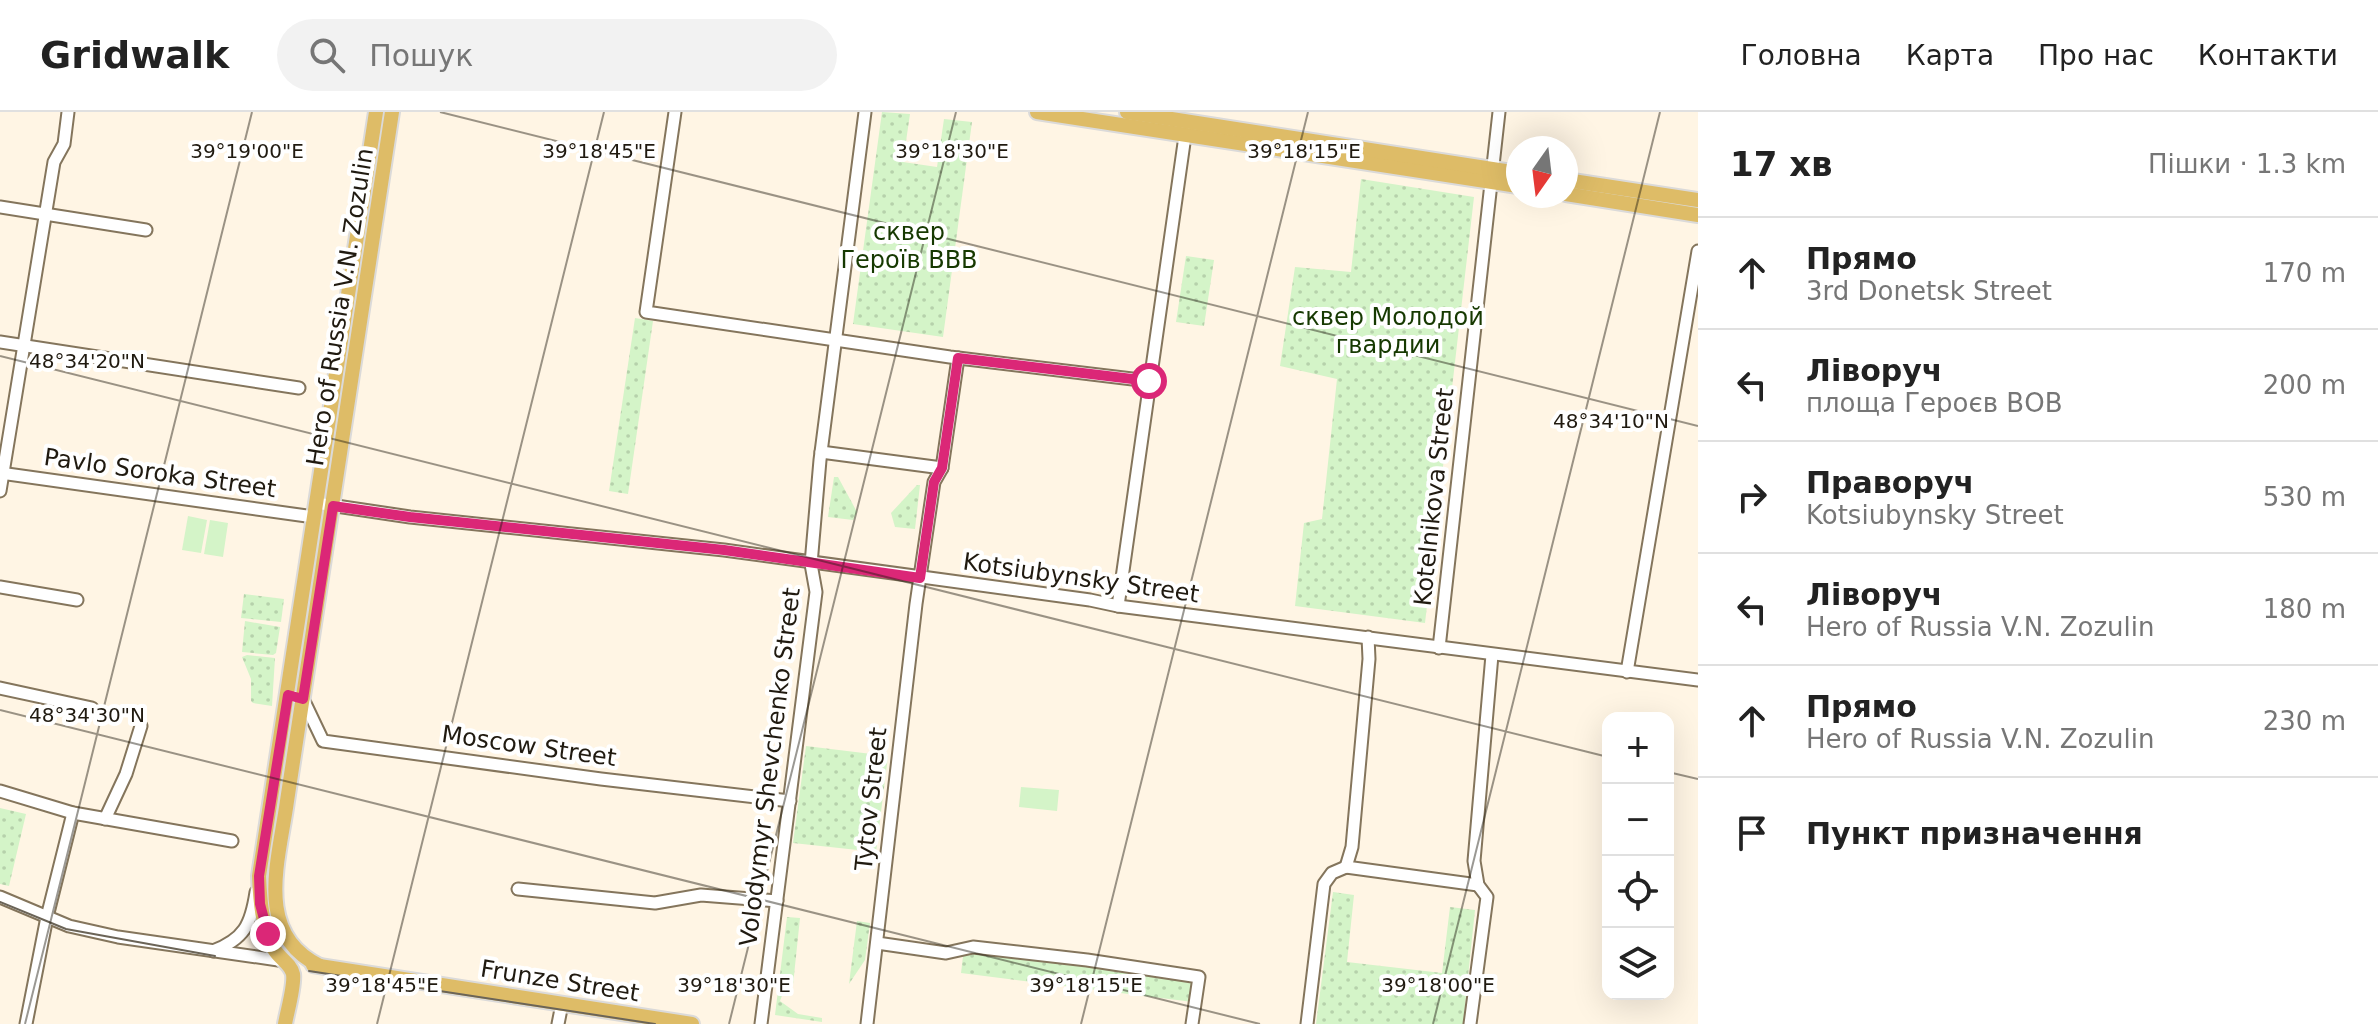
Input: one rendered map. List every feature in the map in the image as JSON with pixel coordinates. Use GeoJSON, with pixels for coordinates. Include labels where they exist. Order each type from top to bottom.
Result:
{"type":"FeatureCollection","features":[{"type":"Feature","properties":{"kind":"main road","name":"Hero of Russia V.N. Zozulin"},"geometry":{"type":"LineString","coordinates":[[320,966],[301,957],[287,941],[275,899],[315,510],[376,112]]}},
{"type":"Feature","properties":{"kind":"main road","name":"Hero of Russia V.N. Zozulin"},"geometry":{"type":"LineString","coordinates":[[285,961],[277,954],[268,934],[260,904],[259,876],[333,506],[392,112]]}},
{"type":"Feature","properties":{"kind":"main road"},"geometry":{"type":"LineString","coordinates":[[1037,112],[1185,136],[1492,176],[1506,174]]}},
{"type":"Feature","properties":{"kind":"main road"},"geometry":{"type":"LineString","coordinates":[[1127,112],[1492,176],[1506,181]]}},
{"type":"Feature","properties":{"kind":"main road"},"geometry":{"type":"LineString","coordinates":[[1578,182],[1698,200]]}},
{"type":"Feature","properties":{"kind":"main road"},"geometry":{"type":"LineString","coordinates":[[1578,196],[1698,215]]}},
{"type":"Feature","properties":{"kind":"main road"},"geometry":{"type":"LineString","coordinates":[[285,961],[293,975],[285,1024]]}},
{"type":"Feature","properties":{"kind":"main road","name":"Frunze Street"},"geometry":{"type":"LineString","coordinates":[[285,961],[692,1024]]}},
{"type":"Feature","properties":{"kind":"street"},"geometry":{"type":"LineString","coordinates":[[0,491],[54,162],[64,144],[68,112]]}},
{"type":"Feature","properties":{"kind":"street"},"geometry":{"type":"LineString","coordinates":[[675,112],[646,312],[958,358],[1149,381]]}},
{"type":"Feature","properties":{"kind":"street","name":"Volodymyr Shevchenko Street"},"geometry":{"type":"LineString","coordinates":[[761,1024],[817,586],[811,564],[821,452],[865,112]]}},
{"type":"Feature","properties":{"kind":"street","name":"Kotelnikova Street"},"geometry":{"type":"LineString","coordinates":[[1439,648],[1499,112]]}},
{"type":"Feature","properties":{"kind":"street"},"geometry":{"type":"LineString","coordinates":[[1118,606],[1185,136]]}},
{"type":"Feature","properties":{"kind":"street"},"geometry":{"type":"LineString","coordinates":[[0,207],[146,230]]}},
{"type":"Feature","properties":{"kind":"street"},"geometry":{"type":"LineString","coordinates":[[1627,672],[1698,251]]}},
{"type":"Feature","properties":{"kind":"street"},"geometry":{"type":"LineString","coordinates":[[0,342],[299,388]]}},
{"type":"Feature","properties":{"kind":"street","name":"Tytov Street"},"geometry":{"type":"LineString","coordinates":[[867,1024],[920,578],[934,482],[942,468],[958,358]]}},
{"type":"Feature","properties":{"kind":"street"},"geometry":{"type":"LineString","coordinates":[[821,452],[942,468]]}},
{"type":"Feature","properties":{"kind":"street","name":"Pavlo Soroka Street"},"geometry":{"type":"LineString","coordinates":[[2,473],[315,510]]}},
{"type":"Feature","properties":{"kind":"street","name":"Kotsiubynsky Street"},"geometry":{"type":"LineString","coordinates":[[315,510],[333,506],[708,548],[1118,606],[1698,680]]}},
{"type":"Feature","properties":{"kind":"street"},"geometry":{"type":"LineString","coordinates":[[0,587],[77,600]]}},
{"type":"Feature","properties":{"kind":"street"},"geometry":{"type":"LineString","coordinates":[[1346,867],[1354,834],[1369,659],[1368,637]]}},
{"type":"Feature","properties":{"kind":"street"},"geometry":{"type":"LineString","coordinates":[[1470,1024],[1487,897],[1478,885],[1474,861],[1492,655]]}},
{"type":"Feature","properties":{"kind":"street"},"geometry":{"type":"LineString","coordinates":[[0,688],[92,708]]}},
{"type":"Feature","properties":{"kind":"street","name":"Moscow Street"},"geometry":{"type":"LineString","coordinates":[[295,697],[323,741],[790,801]]}},
{"type":"Feature","properties":{"kind":"street"},"geometry":{"type":"LineString","coordinates":[[105,819],[126,774],[141,726]]}},
{"type":"Feature","properties":{"kind":"street"},"geometry":{"type":"LineString","coordinates":[[0,791],[73,813],[232,841]]}},
{"type":"Feature","properties":{"kind":"street"},"geometry":{"type":"LineString","coordinates":[[26,1024],[47,917],[73,813]]}},
{"type":"Feature","properties":{"kind":"street"},"geometry":{"type":"LineString","coordinates":[[1307,1024],[1324,884],[1332,873],[1346,867],[1478,885]]}},
{"type":"Feature","properties":{"kind":"street"},"geometry":{"type":"LineString","coordinates":[[213,951],[234,942],[242,934],[253,910],[259,876]]}},
{"type":"Feature","properties":{"kind":"street"},"geometry":{"type":"LineString","coordinates":[[518,889],[655,903],[701,895],[777,901]]}},
{"type":"Feature","properties":{"kind":"street","name":"Frunze Street"},"geometry":{"type":"LineString","coordinates":[[0,897],[69,926],[118,937],[285,961]]}},
{"type":"Feature","properties":{"kind":"street"},"geometry":{"type":"LineString","coordinates":[[877,943],[946,953],[973,947],[1199,977],[1192,1024]]}},
{"type":"Feature","properties":{"kind":"street"},"geometry":{"type":"LineString","coordinates":[[558,1024],[562,1004]]}},
{"type":"Feature","properties":{"kind":"green space","name":"сквер Героїв ВВВ"},"geometry":{"type":"Polygon","coordinates":[[[882,112],[910,114],[903,162],[937,167],[944,119],[972,122],[943,337],[853,324],[882,112]]]}},
{"type":"Feature","properties":{"kind":"green space","name":"сквер Молодой гвардии"},"geometry":{"type":"Polygon","coordinates":[[[1361,179],[1474,197],[1425,623],[1295,606],[1304,523],[1322,519],[1337,379],[1280,366],[1295,267],[1351,272],[1361,179]]]}},
{"type":"Feature","properties":{"kind":"green space"},"geometry":{"type":"Polygon","coordinates":[[[1186,256],[1214,260],[1204,326],[1176,322],[1186,256]]]}},
{"type":"Feature","properties":{"kind":"green space"},"geometry":{"type":"Polygon","coordinates":[[[635,318],[653,321],[628,494],[609,491],[635,318]]]}},
{"type":"Feature","properties":{"kind":"green space"},"geometry":{"type":"Polygon","coordinates":[[[834,477],[838,477],[857,512],[853,520],[828,517],[834,477]]]}},
{"type":"Feature","properties":{"kind":"green space"},"geometry":{"type":"Polygon","coordinates":[[[920,485],[915,529],[895,527],[891,513],[920,485]]]}},
{"type":"Feature","properties":{"kind":"green space"},"geometry":{"type":"Polygon","coordinates":[[[188,516],[207,520],[201,553],[182,550],[188,516]]]}},
{"type":"Feature","properties":{"kind":"green space"},"geometry":{"type":"Polygon","coordinates":[[[210,520],[228,523],[223,557],[204,554],[210,520]]]}},
{"type":"Feature","properties":{"kind":"green space"},"geometry":{"type":"Polygon","coordinates":[[[244,594],[284,599],[281,622],[241,618],[244,594]]]}},
{"type":"Feature","properties":{"kind":"green space"},"geometry":{"type":"Polygon","coordinates":[[[245,621],[280,627],[276,653],[242,652],[245,621]]]}},
{"type":"Feature","properties":{"kind":"green space"},"geometry":{"type":"Polygon","coordinates":[[[242,657],[275,658],[272,706],[251,701],[251,679],[242,657]]]}},
{"type":"Feature","properties":{"kind":"green space"},"geometry":{"type":"Polygon","coordinates":[[[806,746],[888,756],[876,852],[793,843],[806,746]]]}},
{"type":"Feature","properties":{"kind":"green space"},"geometry":{"type":"Polygon","coordinates":[[[1021,787],[1059,790],[1057,811],[1019,807],[1021,787]]]}},
{"type":"Feature","properties":{"kind":"green space"},"geometry":{"type":"Polygon","coordinates":[[[0,808],[26,814],[9,886],[0,884],[0,808]]]}},
{"type":"Feature","properties":{"kind":"green space"},"geometry":{"type":"Polygon","coordinates":[[[1333,892],[1354,895],[1347,962],[1442,973],[1450,907],[1475,910],[1463,1024],[1316,1024],[1333,892]]]}},
{"type":"Feature","properties":{"kind":"green space"},"geometry":{"type":"Polygon","coordinates":[[[787,917],[800,918],[793,985],[784,990],[780,1001],[798,1014],[822,1018],[822,1022],[775,1015],[787,917]]]}},
{"type":"Feature","properties":{"kind":"green space"},"geometry":{"type":"Polygon","coordinates":[[[857,921],[870,923],[865,960],[849,984],[857,921]]]}},
{"type":"Feature","properties":{"kind":"green space"},"geometry":{"type":"Polygon","coordinates":[[[964,948],[1197,978],[1193,1002],[961,973],[964,948]]]}},
{"type":"Feature","properties":{"kind":"tram line"},"geometry":{"type":"LineString","coordinates":[[0,902],[66,929],[215,956]]}},
{"type":"Feature","properties":{"kind":"tram line"},"geometry":{"type":"LineString","coordinates":[[309,971],[655,1024]]}},
{"type":"Feature","properties":{"kind":"route"},"geometry":{"type":"LineString","coordinates":[[268,934],[260,904],[259,876],[288,695],[303,699],[333,506],[724,550],[920,578],[934,482],[942,468],[958,358],[1149,381]]}}]}
